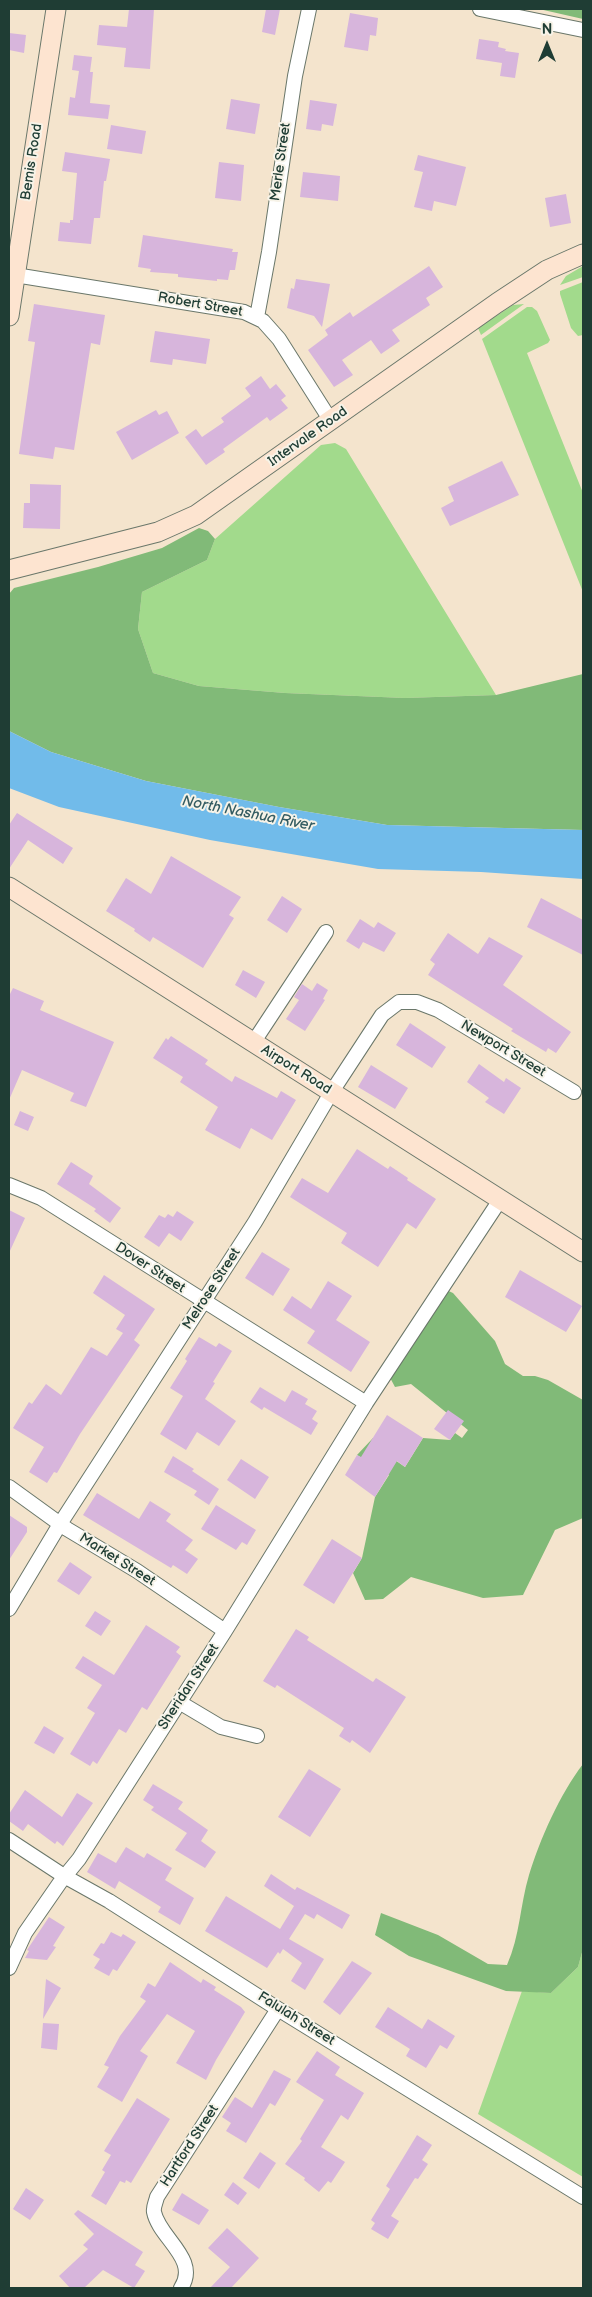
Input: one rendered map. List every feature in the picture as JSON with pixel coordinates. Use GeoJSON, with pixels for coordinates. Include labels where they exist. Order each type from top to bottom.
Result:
{"type":"FeatureCollection","features":[{"type":"Feature","properties":{"kind":"main road","name":"Bemis Road"},"geometry":{"type":"LineString","coordinates":[[9,316],[56,9]]}},
{"type":"Feature","properties":{"kind":"main road","name":"Intervale Road"},"geometry":{"type":"LineString","coordinates":[[9,570],[158,532],[196,515],[497,303],[547,270],[583,254]]}},
{"type":"Feature","properties":{"kind":"main road","name":"Airport Road"},"geometry":{"type":"LineString","coordinates":[[9,887],[70,924],[253,1043],[583,1252]]}},
{"type":"Feature","properties":{"kind":"street","name":"Merle Street"},"geometry":{"type":"LineString","coordinates":[[257,317],[269,252],[293,85],[310,9]]}},
{"type":"Feature","properties":{"kind":"street"},"geometry":{"type":"LineString","coordinates":[[480,9],[583,30]]}},
{"type":"Feature","properties":{"kind":"street","name":"Robert Street"},"geometry":{"type":"LineString","coordinates":[[15,275],[212,306],[257,317],[272,329],[331,421]]}},
{"type":"Feature","properties":{"kind":"street"},"geometry":{"type":"LineString","coordinates":[[253,1043],[326,932]]}},
{"type":"Feature","properties":{"kind":"street","name":"Melrose Street"},"geometry":{"type":"LineString","coordinates":[[9,1609],[60,1524],[255,1222],[332,1092],[382,1015],[399,1002],[416,1002],[432,1008]]}},
{"type":"Feature","properties":{"kind":"street","name":"Newport Street"},"geometry":{"type":"LineString","coordinates":[[432,1008],[574,1092]]}},
{"type":"Feature","properties":{"kind":"street","name":"Dover Street"},"geometry":{"type":"LineString","coordinates":[[9,1185],[41,1198],[366,1403]]}},
{"type":"Feature","properties":{"kind":"street","name":"Sheridan Street"},"geometry":{"type":"LineString","coordinates":[[9,1968],[25,1933],[64,1876],[79,1859],[225,1631],[366,1403],[500,1200]]}},
{"type":"Feature","properties":{"kind":"street","name":"Market Street"},"geometry":{"type":"LineString","coordinates":[[9,1487],[60,1524],[137,1571],[225,1631]]}},
{"type":"Feature","properties":{"kind":"street"},"geometry":{"type":"LineString","coordinates":[[179,1702],[221,1727],[257,1736]]}},
{"type":"Feature","properties":{"kind":"street","name":"Falulah Street"},"geometry":{"type":"LineString","coordinates":[[9,1840],[64,1876],[109,1900],[278,2009],[583,2198]]}},
{"type":"Feature","properties":{"kind":"street","name":"Hartford Street"},"geometry":{"type":"LineString","coordinates":[[181,2288],[186,2274],[185,2265],[173,2243],[158,2223],[154,2210],[157,2197],[278,2009]]}},
{"type":"Feature","properties":{"kind":"green space"},"geometry":{"type":"Polygon","coordinates":[[[539,9],[583,9],[583,19],[539,9]]]}},
{"type":"Feature","properties":{"kind":"green space"},"geometry":{"type":"Polygon","coordinates":[[[583,266],[583,277],[560,285],[566,276],[583,266]]]}},
{"type":"Feature","properties":{"kind":"green space"},"geometry":{"type":"Polygon","coordinates":[[[583,282],[583,335],[578,336],[571,328],[560,291],[583,282]]]}},
{"type":"Feature","properties":{"kind":"green space"},"geometry":{"type":"Polygon","coordinates":[[[524,304],[481,335],[478,328],[513,305],[524,304]]]}},
{"type":"Feature","properties":{"kind":"green space"},"geometry":{"type":"Polygon","coordinates":[[[527,307],[532,307],[537,311],[550,340],[548,343],[527,353],[583,493],[583,592],[482,339],[527,307]]]}},
{"type":"Feature","properties":{"kind":"green space"},"geometry":{"type":"Polygon","coordinates":[[[335,443],[346,449],[496,695],[405,698],[285,693],[199,686],[153,673],[138,629],[142,592],[207,560],[215,539],[321,445],[335,443]]]}},
{"type":"Feature","properties":{"kind":"green space"},"geometry":{"type":"Polygon","coordinates":[[[199,528],[208,531],[215,539],[207,560],[142,592],[138,629],[153,673],[199,686],[285,693],[405,698],[496,695],[583,674],[583,830],[387,825],[279,807],[146,781],[51,752],[9,731],[9,594],[14,588],[98,567],[162,548],[199,528]]]}},
{"type":"Feature","properties":{"kind":"green space"},"geometry":{"type":"Polygon","coordinates":[[[442,1288],[453,1293],[495,1341],[505,1364],[523,1376],[535,1376],[548,1380],[583,1400],[583,1518],[555,1530],[523,1595],[483,1598],[411,1577],[383,1599],[365,1600],[353,1573],[362,1558],[375,1497],[389,1475],[357,1455],[373,1438],[392,1458],[405,1467],[423,1438],[450,1440],[455,1433],[462,1438],[468,1430],[411,1384],[395,1387],[387,1372],[442,1288]]]}},
{"type":"Feature","properties":{"kind":"green space"},"geometry":{"type":"Polygon","coordinates":[[[583,1764],[583,1949],[578,1967],[551,1993],[506,1991],[409,1956],[375,1935],[381,1913],[438,1935],[488,1964],[507,1965],[515,1943],[529,1875],[539,1847],[566,1789],[583,1764]]]}},
{"type":"Feature","properties":{"kind":"green space"},"geometry":{"type":"Polygon","coordinates":[[[583,1949],[583,2177],[478,2114],[522,1991],[551,1993],[578,1967],[583,1949]]]}},
{"type":"Feature","properties":{"kind":"water","name":"North Nashua River"},"geometry":{"type":"Polygon","coordinates":[[[9,731],[51,752],[146,781],[279,807],[387,825],[583,830],[583,879],[481,872],[378,869],[210,840],[59,807],[9,788],[9,731]]]}},
{"type":"Feature","properties":{"kind":"building"},"geometry":{"type":"Polygon","coordinates":[[[129,9],[154,9],[150,69],[124,67],[126,48],[97,45],[99,25],[127,27],[129,9]]]}},
{"type":"Feature","properties":{"kind":"building"},"geometry":{"type":"Polygon","coordinates":[[[266,9],[280,9],[275,35],[262,32],[266,9]]]}},
{"type":"Feature","properties":{"kind":"building"},"geometry":{"type":"Polygon","coordinates":[[[350,13],[378,18],[376,36],[370,35],[368,51],[344,47],[350,13]]]}},
{"type":"Feature","properties":{"kind":"building"},"geometry":{"type":"Polygon","coordinates":[[[9,33],[26,35],[24,53],[9,50],[9,33]]]}},
{"type":"Feature","properties":{"kind":"building"},"geometry":{"type":"Polygon","coordinates":[[[479,39],[499,42],[498,47],[506,49],[505,51],[519,53],[515,78],[500,76],[502,63],[476,59],[479,39]]]}},
{"type":"Feature","properties":{"kind":"building"},"geometry":{"type":"Polygon","coordinates":[[[74,55],[92,57],[90,72],[93,72],[90,103],[110,105],[108,119],[68,115],[70,97],[75,98],[79,71],[72,70],[74,55]]]}},
{"type":"Feature","properties":{"kind":"building"},"geometry":{"type":"Polygon","coordinates":[[[231,99],[260,104],[255,134],[226,129],[231,99]]]}},
{"type":"Feature","properties":{"kind":"building"},"geometry":{"type":"Polygon","coordinates":[[[310,100],[337,104],[333,126],[322,124],[321,131],[306,129],[310,100]]]}},
{"type":"Feature","properties":{"kind":"building"},"geometry":{"type":"Polygon","coordinates":[[[111,125],[146,131],[142,154],[107,149],[111,125]]]}},
{"type":"Feature","properties":{"kind":"building"},"geometry":{"type":"Polygon","coordinates":[[[65,152],[110,159],[106,181],[104,181],[100,218],[94,218],[91,244],[58,241],[60,222],[70,223],[70,220],[73,220],[77,173],[62,171],[65,152]]]}},
{"type":"Feature","properties":{"kind":"building"},"geometry":{"type":"Polygon","coordinates":[[[418,155],[466,167],[456,206],[434,201],[432,211],[414,207],[423,172],[414,170],[418,155]]]}},
{"type":"Feature","properties":{"kind":"building"},"geometry":{"type":"Polygon","coordinates":[[[219,162],[244,165],[241,201],[215,198],[219,162]]]}},
{"type":"Feature","properties":{"kind":"building"},"geometry":{"type":"Polygon","coordinates":[[[303,172],[340,176],[338,201],[300,197],[303,172]]]}},
{"type":"Feature","properties":{"kind":"building"},"geometry":{"type":"Polygon","coordinates":[[[566,194],[571,223],[550,227],[545,198],[566,194]]]}},
{"type":"Feature","properties":{"kind":"building"},"geometry":{"type":"Polygon","coordinates":[[[143,235],[233,249],[232,252],[238,252],[235,270],[230,270],[228,280],[217,279],[217,281],[178,277],[178,274],[150,272],[151,269],[138,267],[143,235]]]}},
{"type":"Feature","properties":{"kind":"building"},"geometry":{"type":"Polygon","coordinates":[[[429,266],[443,287],[426,298],[430,305],[392,330],[400,341],[381,354],[371,340],[342,360],[353,375],[334,387],[308,350],[328,335],[325,330],[350,312],[353,317],[429,266]]]}},
{"type":"Feature","properties":{"kind":"building"},"geometry":{"type":"Polygon","coordinates":[[[296,279],[330,284],[322,327],[314,316],[287,308],[291,288],[294,289],[296,279]]]}},
{"type":"Feature","properties":{"kind":"building"},"geometry":{"type":"Polygon","coordinates":[[[34,304],[105,315],[100,345],[91,343],[74,450],[55,447],[53,459],[19,454],[35,342],[28,341],[34,304]]]}},
{"type":"Feature","properties":{"kind":"building"},"geometry":{"type":"Polygon","coordinates":[[[155,331],[210,339],[206,364],[173,359],[172,365],[150,362],[155,331]]]}},
{"type":"Feature","properties":{"kind":"building"},"geometry":{"type":"Polygon","coordinates":[[[261,376],[270,389],[276,384],[286,396],[281,400],[288,408],[270,421],[267,417],[223,449],[225,452],[206,465],[185,437],[196,429],[202,437],[224,422],[221,418],[251,396],[245,388],[261,376]]]}},
{"type":"Feature","properties":{"kind":"building"},"geometry":{"type":"Polygon","coordinates":[[[156,410],[159,415],[167,411],[179,433],[132,460],[116,432],[156,410]]]}},
{"type":"Feature","properties":{"kind":"building"},"geometry":{"type":"Polygon","coordinates":[[[502,461],[519,495],[450,526],[441,508],[454,501],[448,487],[502,461]]]}},
{"type":"Feature","properties":{"kind":"building"},"geometry":{"type":"Polygon","coordinates":[[[30,484],[61,485],[60,529],[23,528],[24,503],[30,503],[30,484]]]}},
{"type":"Feature","properties":{"kind":"building"},"geometry":{"type":"Polygon","coordinates":[[[17,813],[73,848],[63,864],[28,840],[9,869],[9,825],[17,813]]]}},
{"type":"Feature","properties":{"kind":"building"},"geometry":{"type":"Polygon","coordinates":[[[171,856],[241,897],[229,915],[234,918],[203,968],[153,937],[150,942],[134,931],[135,929],[106,911],[126,878],[151,894],[171,856]]]}},
{"type":"Feature","properties":{"kind":"building"},"geometry":{"type":"Polygon","coordinates":[[[282,896],[302,909],[287,933],[267,920],[282,896]]]}},
{"type":"Feature","properties":{"kind":"building"},"geometry":{"type":"Polygon","coordinates":[[[541,898],[583,920],[583,955],[527,927],[541,898]]]}},
{"type":"Feature","properties":{"kind":"building"},"geometry":{"type":"Polygon","coordinates":[[[360,919],[374,928],[378,922],[396,933],[384,952],[363,942],[359,949],[346,941],[360,919]]]}},
{"type":"Feature","properties":{"kind":"building"},"geometry":{"type":"Polygon","coordinates":[[[448,933],[478,954],[489,937],[523,956],[503,985],[571,1032],[556,1053],[548,1048],[546,1052],[511,1031],[513,1029],[428,975],[435,964],[430,960],[448,933]]]}},
{"type":"Feature","properties":{"kind":"building"},"geometry":{"type":"Polygon","coordinates":[[[243,970],[265,982],[256,998],[235,985],[243,970]]]}},
{"type":"Feature","properties":{"kind":"building"},"geometry":{"type":"Polygon","coordinates":[[[317,983],[328,990],[323,999],[325,1000],[305,1031],[286,1019],[299,1000],[294,997],[302,984],[312,991],[317,983]]]}},
{"type":"Feature","properties":{"kind":"building"},"geometry":{"type":"Polygon","coordinates":[[[13,988],[44,1001],[40,1010],[114,1042],[86,1107],[70,1101],[74,1093],[22,1070],[9,1100],[9,996],[13,988]]]}},
{"type":"Feature","properties":{"kind":"building"},"geometry":{"type":"Polygon","coordinates":[[[410,1023],[446,1047],[432,1068],[396,1045],[410,1023]]]}},
{"type":"Feature","properties":{"kind":"building"},"geometry":{"type":"Polygon","coordinates":[[[171,1036],[208,1060],[205,1064],[232,1082],[235,1076],[277,1098],[281,1091],[296,1100],[272,1140],[251,1128],[240,1149],[205,1130],[218,1107],[180,1082],[183,1077],[153,1058],[166,1038],[168,1040],[171,1036]]]}},
{"type":"Feature","properties":{"kind":"building"},"geometry":{"type":"Polygon","coordinates":[[[479,1064],[504,1082],[506,1078],[521,1088],[504,1114],[485,1102],[489,1098],[467,1082],[479,1064]]]}},
{"type":"Feature","properties":{"kind":"building"},"geometry":{"type":"Polygon","coordinates":[[[371,1065],[408,1088],[395,1109],[358,1087],[371,1065]]]}},
{"type":"Feature","properties":{"kind":"building"},"geometry":{"type":"Polygon","coordinates":[[[20,1111],[34,1117],[28,1131],[14,1125],[20,1111]]]}},
{"type":"Feature","properties":{"kind":"building"},"geometry":{"type":"Polygon","coordinates":[[[357,1149],[388,1169],[390,1166],[436,1199],[416,1229],[407,1223],[378,1267],[341,1243],[347,1233],[290,1197],[302,1178],[328,1193],[357,1149]]]}},
{"type":"Feature","properties":{"kind":"building"},"geometry":{"type":"Polygon","coordinates":[[[71,1162],[93,1176],[89,1184],[121,1208],[110,1223],[94,1211],[96,1209],[57,1184],[71,1162]]]}},
{"type":"Feature","properties":{"kind":"building"},"geometry":{"type":"Polygon","coordinates":[[[9,1210],[25,1218],[9,1253],[9,1210]]]}},
{"type":"Feature","properties":{"kind":"building"},"geometry":{"type":"Polygon","coordinates":[[[177,1211],[194,1222],[181,1241],[169,1233],[159,1247],[144,1237],[159,1215],[165,1218],[168,1214],[173,1217],[177,1211]]]}},
{"type":"Feature","properties":{"kind":"building"},"geometry":{"type":"Polygon","coordinates":[[[262,1252],[290,1269],[273,1296],[245,1278],[262,1252]]]}},
{"type":"Feature","properties":{"kind":"building"},"geometry":{"type":"Polygon","coordinates":[[[520,1270],[582,1306],[566,1332],[505,1297],[520,1270]]]}},
{"type":"Feature","properties":{"kind":"building"},"geometry":{"type":"Polygon","coordinates":[[[104,1275],[155,1309],[134,1340],[140,1345],[80,1434],[57,1473],[54,1472],[47,1483],[29,1472],[44,1447],[13,1428],[29,1402],[32,1404],[46,1384],[61,1395],[91,1347],[107,1356],[123,1333],[116,1329],[125,1315],[93,1293],[104,1275]]]}},
{"type":"Feature","properties":{"kind":"building"},"geometry":{"type":"Polygon","coordinates":[[[328,1281],[352,1296],[336,1320],[370,1342],[351,1372],[307,1343],[315,1331],[283,1310],[292,1296],[311,1309],[328,1281]]]}},
{"type":"Feature","properties":{"kind":"building"},"geometry":{"type":"Polygon","coordinates":[[[199,1337],[216,1347],[219,1343],[232,1351],[205,1399],[236,1421],[219,1446],[197,1432],[186,1450],[160,1434],[183,1396],[170,1388],[199,1337]]]}},
{"type":"Feature","properties":{"kind":"building"},"geometry":{"type":"Polygon","coordinates":[[[260,1387],[285,1402],[292,1390],[308,1399],[305,1404],[317,1411],[312,1419],[318,1423],[311,1435],[264,1407],[262,1410],[250,1402],[260,1387]]]}},
{"type":"Feature","properties":{"kind":"building"},"geometry":{"type":"Polygon","coordinates":[[[448,1410],[464,1421],[450,1440],[434,1429],[448,1410]]]}},
{"type":"Feature","properties":{"kind":"building"},"geometry":{"type":"Polygon","coordinates":[[[387,1415],[423,1438],[405,1467],[397,1461],[375,1497],[345,1475],[357,1455],[361,1457],[387,1415]]]}},
{"type":"Feature","properties":{"kind":"building"},"geometry":{"type":"Polygon","coordinates":[[[173,1456],[194,1469],[192,1471],[219,1489],[209,1505],[194,1495],[197,1491],[164,1472],[173,1456]]]}},
{"type":"Feature","properties":{"kind":"building"},"geometry":{"type":"Polygon","coordinates":[[[241,1459],[269,1477],[255,1499],[227,1480],[241,1459]]]}},
{"type":"Feature","properties":{"kind":"building"},"geometry":{"type":"Polygon","coordinates":[[[97,1493],[139,1519],[150,1501],[171,1514],[166,1521],[193,1540],[185,1550],[198,1559],[187,1574],[173,1565],[171,1568],[83,1515],[97,1493]]]}},
{"type":"Feature","properties":{"kind":"building"},"geometry":{"type":"Polygon","coordinates":[[[216,1505],[256,1530],[247,1545],[242,1542],[236,1550],[201,1529],[216,1505]]]}},
{"type":"Feature","properties":{"kind":"building"},"geometry":{"type":"Polygon","coordinates":[[[9,1515],[27,1527],[27,1532],[9,1560],[9,1515]]]}},
{"type":"Feature","properties":{"kind":"building"},"geometry":{"type":"Polygon","coordinates":[[[332,1539],[362,1558],[334,1604],[303,1585],[332,1539]]]}},
{"type":"Feature","properties":{"kind":"building"},"geometry":{"type":"Polygon","coordinates":[[[70,1562],[92,1577],[79,1595],[57,1581],[70,1562]]]}},
{"type":"Feature","properties":{"kind":"building"},"geometry":{"type":"Polygon","coordinates":[[[95,1611],[111,1621],[101,1636],[85,1626],[95,1611]]]}},
{"type":"Feature","properties":{"kind":"building"},"geometry":{"type":"Polygon","coordinates":[[[146,1625],[180,1647],[176,1652],[181,1656],[147,1710],[142,1707],[126,1733],[119,1729],[97,1764],[93,1761],[90,1766],[70,1754],[95,1713],[87,1708],[102,1685],[75,1668],[83,1656],[114,1675],[146,1625]]]}},
{"type":"Feature","properties":{"kind":"building"},"geometry":{"type":"Polygon","coordinates":[[[296,1629],[309,1637],[307,1640],[373,1682],[376,1678],[406,1697],[370,1753],[352,1740],[350,1743],[339,1736],[344,1728],[277,1685],[275,1688],[263,1681],[296,1629]]]}},
{"type":"Feature","properties":{"kind":"building"},"geometry":{"type":"Polygon","coordinates":[[[44,1726],[64,1738],[54,1754],[34,1743],[44,1726]]]}},
{"type":"Feature","properties":{"kind":"building"},"geometry":{"type":"Polygon","coordinates":[[[309,1769],[341,1789],[310,1837],[278,1817],[309,1769]]]}},
{"type":"Feature","properties":{"kind":"building"},"geometry":{"type":"Polygon","coordinates":[[[153,1784],[183,1802],[178,1809],[208,1830],[201,1841],[216,1852],[205,1868],[175,1850],[187,1833],[151,1810],[154,1807],[143,1800],[153,1784]]]}},
{"type":"Feature","properties":{"kind":"building"},"geometry":{"type":"Polygon","coordinates":[[[25,1790],[62,1817],[77,1793],[93,1803],[63,1846],[57,1841],[55,1844],[28,1824],[23,1831],[9,1821],[9,1814],[25,1790]]]}},
{"type":"Feature","properties":{"kind":"building"},"geometry":{"type":"Polygon","coordinates":[[[126,1847],[144,1858],[147,1853],[172,1868],[165,1880],[194,1898],[180,1925],[158,1912],[161,1907],[119,1881],[115,1889],[87,1872],[98,1853],[116,1863],[126,1847]]]}},
{"type":"Feature","properties":{"kind":"building"},"geometry":{"type":"Polygon","coordinates":[[[271,1874],[295,1890],[297,1887],[350,1915],[342,1929],[317,1914],[314,1919],[305,1914],[289,1939],[324,1959],[305,1990],[291,1981],[302,1963],[283,1949],[280,1954],[278,1952],[267,1968],[205,1931],[226,1896],[280,1929],[294,1906],[264,1886],[271,1874]]]}},
{"type":"Feature","properties":{"kind":"building"},"geometry":{"type":"Polygon","coordinates":[[[49,1917],[65,1927],[53,1946],[56,1947],[47,1960],[25,1958],[29,1951],[27,1950],[49,1917]]]}},
{"type":"Feature","properties":{"kind":"building"},"geometry":{"type":"Polygon","coordinates":[[[111,1932],[121,1937],[123,1934],[136,1942],[117,1971],[113,1969],[109,1976],[94,1968],[100,1959],[93,1955],[101,1943],[104,1944],[111,1932]]]}},
{"type":"Feature","properties":{"kind":"building"},"geometry":{"type":"Polygon","coordinates":[[[352,1961],[372,1973],[340,2015],[323,2002],[352,1961]]]}},
{"type":"Feature","properties":{"kind":"building"},"geometry":{"type":"Polygon","coordinates":[[[170,1962],[201,1983],[203,1979],[216,1987],[214,1990],[241,2007],[245,2012],[206,2080],[176,2063],[195,2031],[167,2014],[140,2051],[148,2056],[122,2102],[97,2087],[109,2067],[104,2065],[120,2036],[146,2001],[140,1997],[148,1983],[155,1987],[170,1962]]]}},
{"type":"Feature","properties":{"kind":"building"},"geometry":{"type":"Polygon","coordinates":[[[46,1979],[61,1988],[43,2019],[46,1979]]]}},
{"type":"Feature","properties":{"kind":"building"},"geometry":{"type":"Polygon","coordinates":[[[388,2007],[422,2029],[428,2019],[455,2036],[447,2049],[440,2045],[426,2068],[406,2056],[410,2049],[375,2027],[388,2007]]]}},
{"type":"Feature","properties":{"kind":"building"},"geometry":{"type":"Polygon","coordinates":[[[43,2023],[59,2024],[57,2050],[41,2048],[43,2023]]]}},
{"type":"Feature","properties":{"kind":"building"},"geometry":{"type":"Polygon","coordinates":[[[317,2051],[340,2067],[335,2075],[364,2093],[348,2120],[341,2115],[321,2147],[345,2162],[331,2183],[328,2181],[319,2192],[304,2180],[305,2178],[285,2164],[302,2141],[300,2139],[324,2100],[296,2082],[317,2051]]]}},
{"type":"Feature","properties":{"kind":"building"},"geometry":{"type":"Polygon","coordinates":[[[274,2070],[291,2079],[275,2106],[270,2103],[246,2143],[226,2131],[231,2123],[222,2117],[235,2097],[252,2108],[274,2070]]]}},
{"type":"Feature","properties":{"kind":"building"},"geometry":{"type":"Polygon","coordinates":[[[137,2098],[170,2119],[131,2183],[126,2180],[125,2183],[120,2181],[106,2205],[91,2196],[105,2172],[102,2170],[111,2155],[104,2151],[137,2098]]]}},
{"type":"Feature","properties":{"kind":"building"},"geometry":{"type":"Polygon","coordinates":[[[417,2135],[432,2145],[422,2160],[428,2164],[418,2179],[415,2178],[391,2216],[399,2221],[388,2239],[371,2229],[375,2223],[371,2220],[390,2189],[386,2186],[417,2135]]]}},
{"type":"Feature","properties":{"kind":"building"},"geometry":{"type":"Polygon","coordinates":[[[260,2152],[276,2163],[259,2189],[243,2178],[260,2152]]]}},
{"type":"Feature","properties":{"kind":"building"},"geometry":{"type":"Polygon","coordinates":[[[233,2182],[247,2193],[238,2205],[224,2195],[233,2182]]]}},
{"type":"Feature","properties":{"kind":"building"},"geometry":{"type":"Polygon","coordinates":[[[26,2188],[44,2200],[30,2220],[13,2209],[26,2188]]]}},
{"type":"Feature","properties":{"kind":"building"},"geometry":{"type":"Polygon","coordinates":[[[182,2193],[209,2210],[199,2225],[172,2210],[182,2193]]]}},
{"type":"Feature","properties":{"kind":"building"},"geometry":{"type":"Polygon","coordinates":[[[78,2210],[143,2252],[135,2265],[145,2271],[134,2288],[103,2270],[84,2288],[70,2288],[59,2276],[88,2249],[83,2245],[94,2234],[74,2214],[78,2210]]]}},
{"type":"Feature","properties":{"kind":"building"},"geometry":{"type":"Polygon","coordinates":[[[227,2228],[259,2258],[231,2288],[210,2288],[230,2267],[208,2248],[227,2228]]]}}]}
